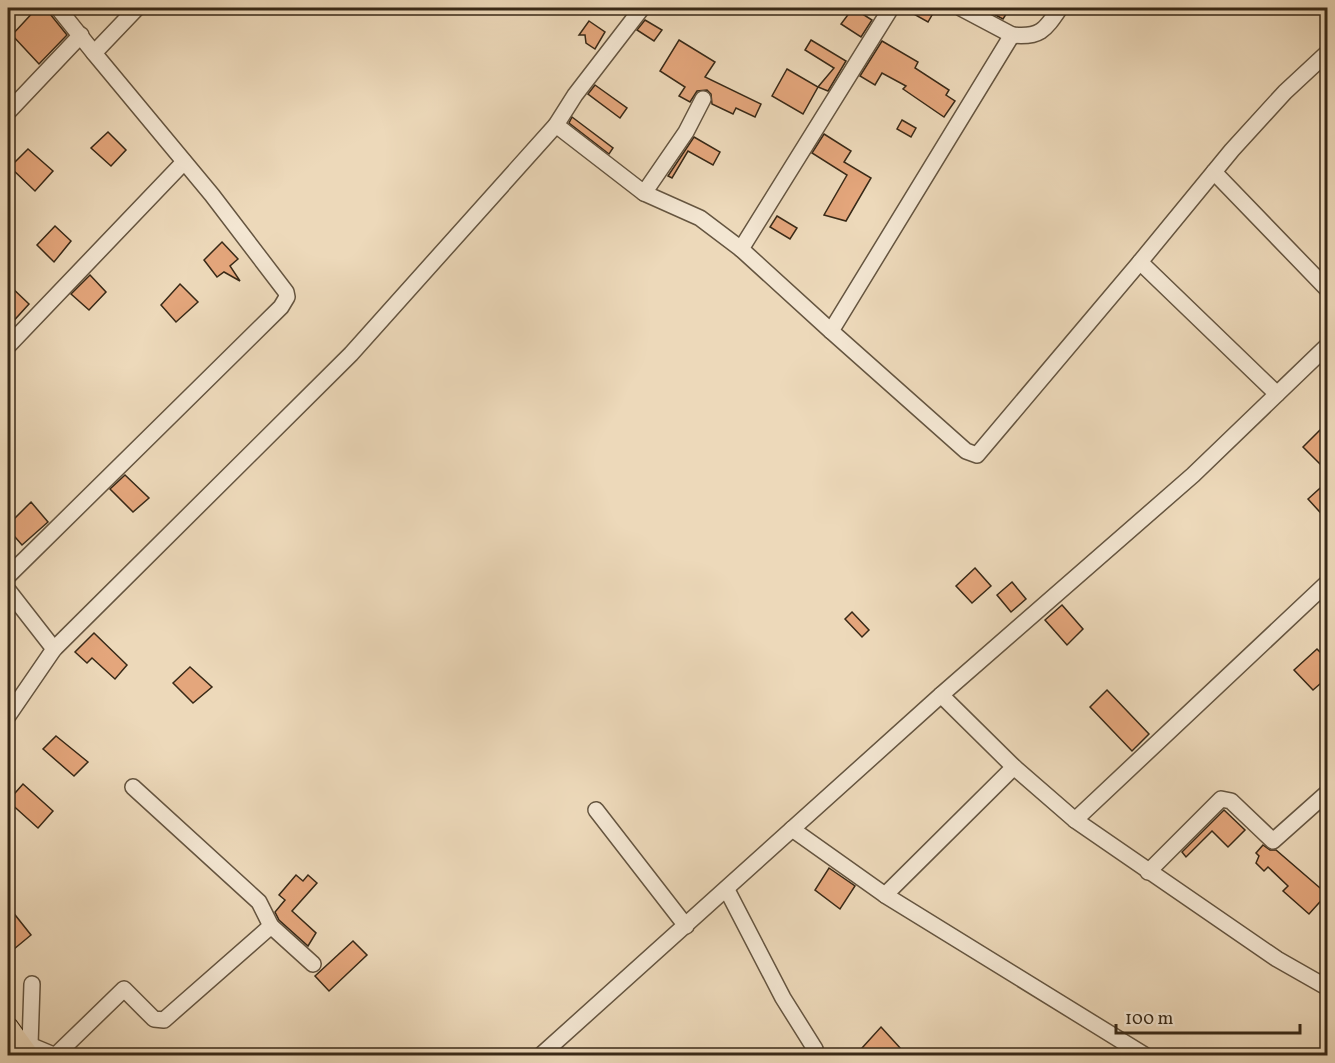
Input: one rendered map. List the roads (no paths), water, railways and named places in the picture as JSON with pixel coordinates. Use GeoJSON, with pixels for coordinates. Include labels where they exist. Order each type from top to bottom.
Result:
{"type":"FeatureCollection","features":[{"type":"Feature","properties":{"kind":"street"},"geometry":{"type":"LineString","coordinates":[[8,576],[285,302],[286,292],[184,162],[58,8]]}},
{"type":"Feature","properties":{"kind":"street"},"geometry":{"type":"LineString","coordinates":[[94,53],[137,8]]}},
{"type":"Feature","properties":{"kind":"street"},"geometry":{"type":"LineString","coordinates":[[8,716],[54,649],[351,354],[556,125],[575,95],[642,8]]}},
{"type":"Feature","properties":{"kind":"street"},"geometry":{"type":"LineString","coordinates":[[741,249],[891,8]]}},
{"type":"Feature","properties":{"kind":"street"},"geometry":{"type":"LineString","coordinates":[[961,8],[1012,35],[1037,34],[1043,30],[1060,8]]}},
{"type":"Feature","properties":{"kind":"street"},"geometry":{"type":"LineString","coordinates":[[8,111],[81,35]]}},
{"type":"Feature","properties":{"kind":"street"},"geometry":{"type":"LineString","coordinates":[[831,331],[1012,35]]}},
{"type":"Feature","properties":{"kind":"street"},"geometry":{"type":"LineString","coordinates":[[556,125],[644,193],[699,218],[741,249],[910,404],[966,451],[977,455],[1259,118],[1326,57]]}},
{"type":"Feature","properties":{"kind":"street"},"geometry":{"type":"LineString","coordinates":[[644,193],[686,132],[703,99]]}},
{"type":"Feature","properties":{"kind":"street"},"geometry":{"type":"LineString","coordinates":[[8,346],[184,162]]}},
{"type":"Feature","properties":{"kind":"street"},"geometry":{"type":"LineString","coordinates":[[1214,172],[1328,290]]}},
{"type":"Feature","properties":{"kind":"street"},"geometry":{"type":"LineString","coordinates":[[1140,262],[1277,394]]}},
{"type":"Feature","properties":{"kind":"street"},"geometry":{"type":"LineString","coordinates":[[540,1056],[941,695],[1193,475],[1328,345]]}},
{"type":"Feature","properties":{"kind":"street"},"geometry":{"type":"LineString","coordinates":[[1075,820],[1328,582]]}},
{"type":"Feature","properties":{"kind":"street"},"geometry":{"type":"LineString","coordinates":[[8,590],[54,649]]}},
{"type":"Feature","properties":{"kind":"street"},"geometry":{"type":"LineString","coordinates":[[941,695],[1014,767],[1075,820],[1277,959],[1328,988]]}},
{"type":"Feature","properties":{"kind":"street"},"geometry":{"type":"LineString","coordinates":[[885,895],[1014,767]]}},
{"type":"Feature","properties":{"kind":"street"},"geometry":{"type":"LineString","coordinates":[[133,787],[259,902],[271,926],[313,964]]}},
{"type":"Feature","properties":{"kind":"street"},"geometry":{"type":"LineString","coordinates":[[1148,872],[1221,799],[1231,801],[1274,841],[1328,792]]}},
{"type":"Feature","properties":{"kind":"street"},"geometry":{"type":"LineString","coordinates":[[596,810],[686,926]]}},
{"type":"Feature","properties":{"kind":"street"},"geometry":{"type":"LineString","coordinates":[[792,829],[885,895],[1146,1056]]}},
{"type":"Feature","properties":{"kind":"street"},"geometry":{"type":"LineString","coordinates":[[727,890],[783,998],[815,1049]]}},
{"type":"Feature","properties":{"kind":"street"},"geometry":{"type":"LineString","coordinates":[[32,984],[21,1042],[56,1055],[124,989],[154,1019],[164,1020],[271,926]]}}]}
